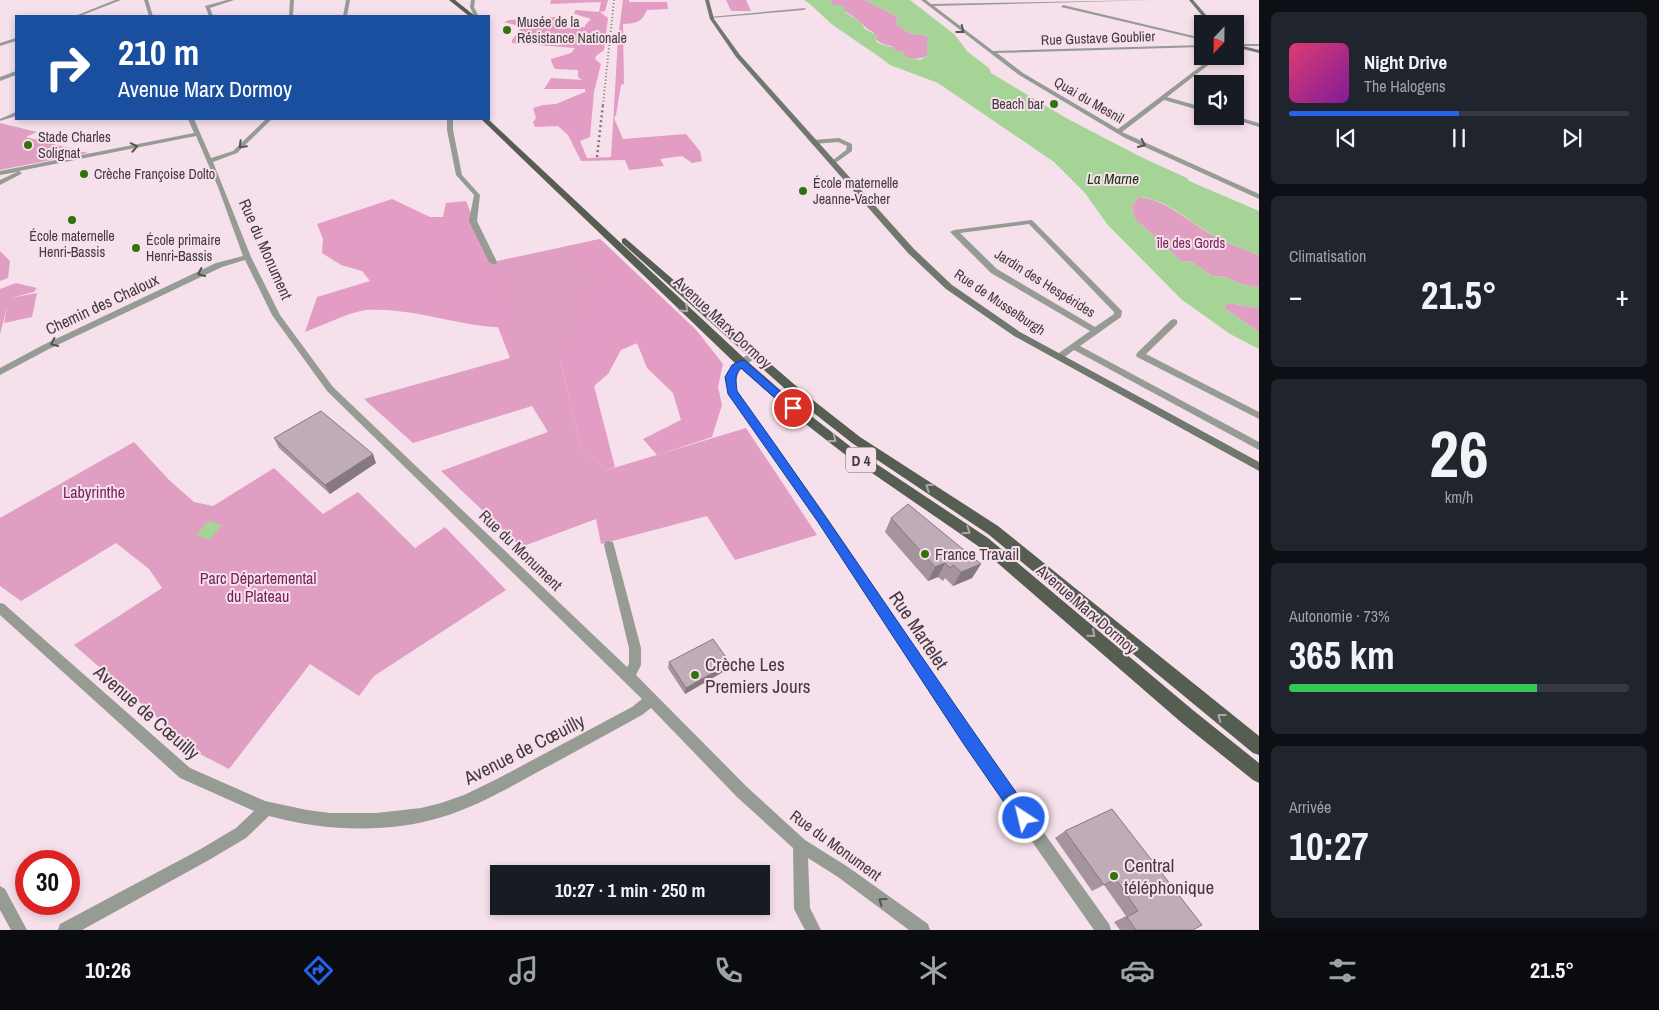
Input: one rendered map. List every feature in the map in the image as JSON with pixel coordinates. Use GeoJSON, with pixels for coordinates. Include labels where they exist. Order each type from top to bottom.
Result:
{"type":"FeatureCollection","features":[{"type":"Feature","properties":{"kind":"main road"},"geometry":{"type":"LineString","coordinates":[[446,0],[463,15]]}},
{"type":"Feature","properties":{"kind":"main road"},"geometry":{"type":"LineString","coordinates":[[452,0],[472,15]]}},
{"type":"Feature","properties":{"kind":"main road","name":"Avenue Marx Dormoy"},"geometry":{"type":"LineString","coordinates":[[490,115],[586,206],[793,390],[856,440],[993,530],[1259,748]]}},
{"type":"Feature","properties":{"kind":"main road","name":"Avenue Marx Dormoy"},"geometry":{"type":"LineString","coordinates":[[485,120],[742,363],[793,408],[833,440],[983,542],[1188,717],[1259,774]]}},
{"type":"Feature","properties":{"kind":"street"},"geometry":{"type":"LineString","coordinates":[[80,15],[120,0]]}},
{"type":"Feature","properties":{"kind":"street"},"geometry":{"type":"LineString","coordinates":[[146,0],[151,15]]}},
{"type":"Feature","properties":{"kind":"street"},"geometry":{"type":"LineString","coordinates":[[210,15],[207,8],[232,0]]}},
{"type":"Feature","properties":{"kind":"street"},"geometry":{"type":"LineString","coordinates":[[291,15],[292,0]]}},
{"type":"Feature","properties":{"kind":"street"},"geometry":{"type":"LineString","coordinates":[[345,15],[348,0]]}},
{"type":"Feature","properties":{"kind":"street"},"geometry":{"type":"LineString","coordinates":[[473,0],[472,7],[476,15]]}},
{"type":"Feature","properties":{"kind":"street","name":"Rue de Musselburgh"},"geometry":{"type":"LineString","coordinates":[[707,0],[711,17],[738,56],[911,250],[950,287],[1017,334],[1258,465]]}},
{"type":"Feature","properties":{"kind":"street","name":"Quai du Mesnil"},"geometry":{"type":"LineString","coordinates":[[923,0],[1021,74],[1127,137],[1259,197]]}},
{"type":"Feature","properties":{"kind":"street"},"geometry":{"type":"LineString","coordinates":[[1038,0],[1194,36]]}},
{"type":"Feature","properties":{"kind":"street"},"geometry":{"type":"LineString","coordinates":[[932,5],[1153,0]]}},
{"type":"Feature","properties":{"kind":"street"},"geometry":{"type":"LineString","coordinates":[[1191,0],[1204,15]]}},
{"type":"Feature","properties":{"kind":"street"},"geometry":{"type":"LineString","coordinates":[[711,17],[804,9],[800,4]]}},
{"type":"Feature","properties":{"kind":"street"},"geometry":{"type":"LineString","coordinates":[[0,45],[15,39]]}},
{"type":"Feature","properties":{"kind":"street"},"geometry":{"type":"LineString","coordinates":[[1244,46],[1259,45]]}},
{"type":"Feature","properties":{"kind":"street","name":"Rue Gustave Goublier"},"geometry":{"type":"LineString","coordinates":[[994,52],[1194,46]]}},
{"type":"Feature","properties":{"kind":"street"},"geometry":{"type":"LineString","coordinates":[[1244,48],[1259,52]]}},
{"type":"Feature","properties":{"kind":"street"},"geometry":{"type":"LineString","coordinates":[[1119,131],[1206,65]]}},
{"type":"Feature","properties":{"kind":"street"},"geometry":{"type":"LineString","coordinates":[[0,80],[15,73]]}},
{"type":"Feature","properties":{"kind":"street"},"geometry":{"type":"LineString","coordinates":[[1164,98],[1194,107]]}},
{"type":"Feature","properties":{"kind":"street"},"geometry":{"type":"LineString","coordinates":[[2,120],[15,114]]}},
{"type":"Feature","properties":{"kind":"street","name":"Rue du Monument"},"geometry":{"type":"LineString","coordinates":[[191,120],[247,257],[276,315],[330,389],[628,676],[650,701],[742,792],[800,845],[843,872],[922,930]]}},
{"type":"Feature","properties":{"kind":"street"},"geometry":{"type":"LineString","coordinates":[[209,161],[236,152],[268,120]]}},
{"type":"Feature","properties":{"kind":"street"},"geometry":{"type":"LineString","coordinates":[[450,120],[450,130],[459,174],[477,195],[473,221],[492,262]]}},
{"type":"Feature","properties":{"kind":"street"},"geometry":{"type":"LineString","coordinates":[[1244,121],[1259,125]]}},
{"type":"Feature","properties":{"kind":"street"},"geometry":{"type":"LineString","coordinates":[[0,173],[197,134]]}},
{"type":"Feature","properties":{"kind":"street"},"geometry":{"type":"LineString","coordinates":[[813,142],[839,140],[850,145],[849,150],[834,162]]}},
{"type":"Feature","properties":{"kind":"street"},"geometry":{"type":"LineString","coordinates":[[0,183],[31,167]]}},
{"type":"Feature","properties":{"kind":"street","name":"Jardin des Hespérides"},"geometry":{"type":"LineString","coordinates":[[1059,357],[1073,346],[1096,331],[1118,315],[1118,311],[1034,223],[1028,222],[954,232],[994,271],[1096,331]]}},
{"type":"Feature","properties":{"kind":"street","name":"Chemin des Chaloux"},"geometry":{"type":"LineString","coordinates":[[0,372],[46,347],[219,265],[247,257]]}},
{"type":"Feature","properties":{"kind":"street"},"geometry":{"type":"LineString","coordinates":[[1174,322],[1140,355],[1259,416]]}},
{"type":"Feature","properties":{"kind":"street"},"geometry":{"type":"LineString","coordinates":[[1073,346],[1259,446]]}},
{"type":"Feature","properties":{"kind":"street","name":"Rue Martelet"},"geometry":{"type":"LineString","coordinates":[[755,355],[736,367],[730,377],[732,391],[822,519],[968,738],[1103,930]]}},
{"type":"Feature","properties":{"kind":"street"},"geometry":{"type":"LineString","coordinates":[[609,545],[635,648],[635,665],[628,676]]}},
{"type":"Feature","properties":{"kind":"street","name":"Avenue de Cœuilly"},"geometry":{"type":"LineString","coordinates":[[0,608],[185,773],[222,791],[267,808],[308,817],[344,820],[396,819],[440,810],[495,788],[637,711],[650,701]]}},
{"type":"Feature","properties":{"kind":"street"},"geometry":{"type":"LineString","coordinates":[[66,930],[241,833],[267,808]]}},
{"type":"Feature","properties":{"kind":"street"},"geometry":{"type":"LineString","coordinates":[[800,845],[802,908],[813,930]]}},
{"type":"Feature","properties":{"kind":"street"},"geometry":{"type":"LineString","coordinates":[[0,894],[19,930]]}},
{"type":"Feature","properties":{"kind":"green space"},"geometry":{"type":"Polygon","coordinates":[[[726,0],[746,0],[751,11],[731,11],[726,0]]]}},
{"type":"Feature","properties":{"kind":"green space","name":"Stade Charles Solignat"},"geometry":{"type":"Polygon","coordinates":[[[0,123],[37,132],[26,137],[88,153],[0,170],[0,123]]]}},
{"type":"Feature","properties":{"kind":"green space","name":"île des Gords"},"geometry":{"type":"Polygon","coordinates":[[[1138,197],[1159,202],[1206,232],[1259,255],[1259,288],[1241,284],[1225,277],[1212,276],[1192,262],[1181,261],[1134,218],[1132,206],[1138,197]]]}},
{"type":"Feature","properties":{"kind":"green space"},"geometry":{"type":"Polygon","coordinates":[[[600,239],[697,331],[560,359],[581,448],[607,470],[746,428],[817,535],[735,560],[707,516],[601,544],[596,519],[521,547],[441,471],[548,432],[532,406],[413,443],[364,399],[510,358],[483,289],[488,263],[600,239]]]}},
{"type":"Feature","properties":{"kind":"green space"},"geometry":{"type":"Polygon","coordinates":[[[0,251],[10,261],[8,278],[0,281],[0,251]]]}},
{"type":"Feature","properties":{"kind":"green space"},"geometry":{"type":"Polygon","coordinates":[[[16,283],[37,288],[34,292],[11,298],[37,293],[32,317],[4,323],[7,307],[0,334],[0,289],[16,283]]]}},
{"type":"Feature","properties":{"kind":"green space"},"geometry":{"type":"Polygon","coordinates":[[[1229,303],[1259,308],[1259,332],[1224,308],[1229,303]]]}},
{"type":"Feature","properties":{"kind":"green space","name":"Parc Départemental du Plateau"},"geometry":{"type":"Polygon","coordinates":[[[134,442],[169,480],[194,502],[213,506],[274,468],[323,514],[358,492],[415,548],[445,527],[506,590],[374,676],[359,696],[310,664],[229,769],[198,753],[74,645],[162,588],[149,569],[116,543],[21,601],[0,586],[0,518],[134,442]]]}},
{"type":"Feature","properties":{"kind":"shaded area"},"geometry":{"type":"Polygon","coordinates":[[[551,0],[608,0],[605,11],[600,12],[608,18],[604,50],[595,59],[601,64],[594,92],[590,137],[580,141],[587,158],[611,157],[618,39],[623,0],[629,0],[629,2],[667,2],[668,9],[647,10],[643,18],[638,22],[623,24],[624,84],[621,85],[614,118],[623,139],[686,134],[700,151],[702,161],[692,163],[682,156],[660,159],[664,166],[629,170],[625,160],[581,161],[568,135],[558,126],[535,127],[533,122],[536,118],[533,108],[556,104],[585,92],[585,89],[544,89],[551,78],[582,80],[578,77],[578,70],[555,69],[551,61],[551,59],[571,53],[575,48],[512,43],[512,40],[522,27],[504,22],[509,20],[556,17],[563,28],[585,27],[591,19],[574,12],[576,10],[599,12],[601,2],[550,4],[551,0]]]}},
{"type":"Feature","properties":{"kind":"shaded area"},"geometry":{"type":"Polygon","coordinates":[[[831,0],[865,0],[898,17],[896,24],[909,33],[927,36],[929,39],[927,42],[927,56],[914,59],[897,53],[893,50],[892,46],[878,41],[873,32],[854,17],[831,4],[831,0]]]}},
{"type":"Feature","properties":{"kind":"shaded area"},"geometry":{"type":"Polygon","coordinates":[[[392,199],[430,217],[443,217],[446,203],[466,201],[518,327],[480,326],[405,312],[367,310],[345,316],[305,332],[317,297],[370,281],[362,271],[341,265],[322,253],[323,239],[317,224],[392,199]]]}},
{"type":"Feature","properties":{"kind":"shaded area"},"geometry":{"type":"Polygon","coordinates":[[[600,239],[697,331],[723,364],[718,387],[722,405],[712,437],[657,455],[643,439],[681,420],[673,393],[647,368],[637,343],[621,350],[608,374],[594,386],[615,467],[607,470],[581,448],[560,359],[563,350],[581,334],[569,322],[595,315],[579,296],[598,283],[564,247],[600,239]]]}},
{"type":"Feature","properties":{"kind":"water","name":"La Marne"},"geometry":{"type":"Polygon","coordinates":[[[804,0],[831,0],[832,4],[844,6],[845,12],[861,22],[865,29],[878,36],[876,41],[880,44],[904,52],[905,57],[920,60],[927,56],[927,36],[909,33],[896,24],[898,17],[865,0],[910,0],[954,34],[968,52],[989,68],[991,73],[1066,118],[1141,157],[1189,179],[1187,180],[1259,211],[1259,255],[1216,237],[1179,212],[1149,198],[1138,197],[1132,206],[1134,218],[1181,261],[1192,262],[1212,276],[1225,277],[1241,284],[1259,288],[1259,308],[1229,303],[1224,308],[1259,332],[1259,349],[1230,334],[1181,299],[1107,224],[1085,193],[1054,162],[938,83],[890,65],[833,25],[804,0]]]}},
{"type":"Feature","properties":{"kind":"water"},"geometry":{"type":"Polygon","coordinates":[[[208,521],[222,525],[210,540],[196,535],[208,521]]]}},
{"type":"Feature","properties":{"kind":"building"},"geometry":{"type":"Polygon","coordinates":[[[321,411],[373,454],[325,485],[274,438],[321,411]]]}},
{"type":"Feature","properties":{"kind":"building"},"geometry":{"type":"Polygon","coordinates":[[[908,504],[981,564],[961,572],[953,565],[950,568],[945,563],[935,567],[891,518],[908,504]]]}},
{"type":"Feature","properties":{"kind":"building","name":"Crèche Les Premiers Jours"},"geometry":{"type":"Polygon","coordinates":[[[713,639],[730,663],[686,688],[669,662],[713,639]]]}},
{"type":"Feature","properties":{"kind":"building","name":"Central téléphonique"},"geometry":{"type":"Polygon","coordinates":[[[1112,809],[1202,925],[1193,930],[1136,930],[1127,917],[1138,911],[1116,879],[1104,885],[1065,831],[1112,809]]]}},
{"type":"Feature","properties":{"kind":"railway"},"geometry":{"type":"LineString","coordinates":[[603,105],[614,0]]}},
{"type":"Feature","properties":{"kind":"railway"},"geometry":{"type":"LineString","coordinates":[[597,157],[603,104]]}},
{"type":"Feature","properties":{"kind":"place","name":"Musée de la Résistance Nationale"},"geometry":{"type":"Point","coordinates":[507,30]}},
{"type":"Feature","properties":{"kind":"place","name":"Beach bar"},"geometry":{"type":"Point","coordinates":[1054,104]}},
{"type":"Feature","properties":{"kind":"place","name":"Stade Charles Solignat"},"geometry":{"type":"Point","coordinates":[28,145]}},
{"type":"Feature","properties":{"kind":"place","name":"Crèche Françoise Dolto"},"geometry":{"type":"Point","coordinates":[84,174]}},
{"type":"Feature","properties":{"kind":"place","name":"École maternelle Jeanne-Vacher"},"geometry":{"type":"Point","coordinates":[803,191]}},
{"type":"Feature","properties":{"kind":"place","name":"École maternelle Henri-Bassis"},"geometry":{"type":"Point","coordinates":[72,220]}},
{"type":"Feature","properties":{"kind":"place","name":"École primaire Henri-Bassis"},"geometry":{"type":"Point","coordinates":[136,248]}},
{"type":"Feature","properties":{"kind":"place","name":"France Travail"},"geometry":{"type":"Point","coordinates":[925,554]}},
{"type":"Feature","properties":{"kind":"place","name":"Crèche Les Premiers Jours"},"geometry":{"type":"Point","coordinates":[695,675]}},
{"type":"Feature","properties":{"kind":"place","name":"Central téléphonique"},"geometry":{"type":"Point","coordinates":[1114,876]}},
{"type":"Feature","properties":{"kind":"route"},"geometry":{"type":"LineString","coordinates":[[793,408],[742,363],[736,367],[730,377],[732,391],[822,519],[968,738],[1024,818]]}},
{"type":"Feature","properties":{"kind":"park label","name":"Labyrinthe"},"geometry":{"type":"Point","coordinates":[94,492]}}]}
